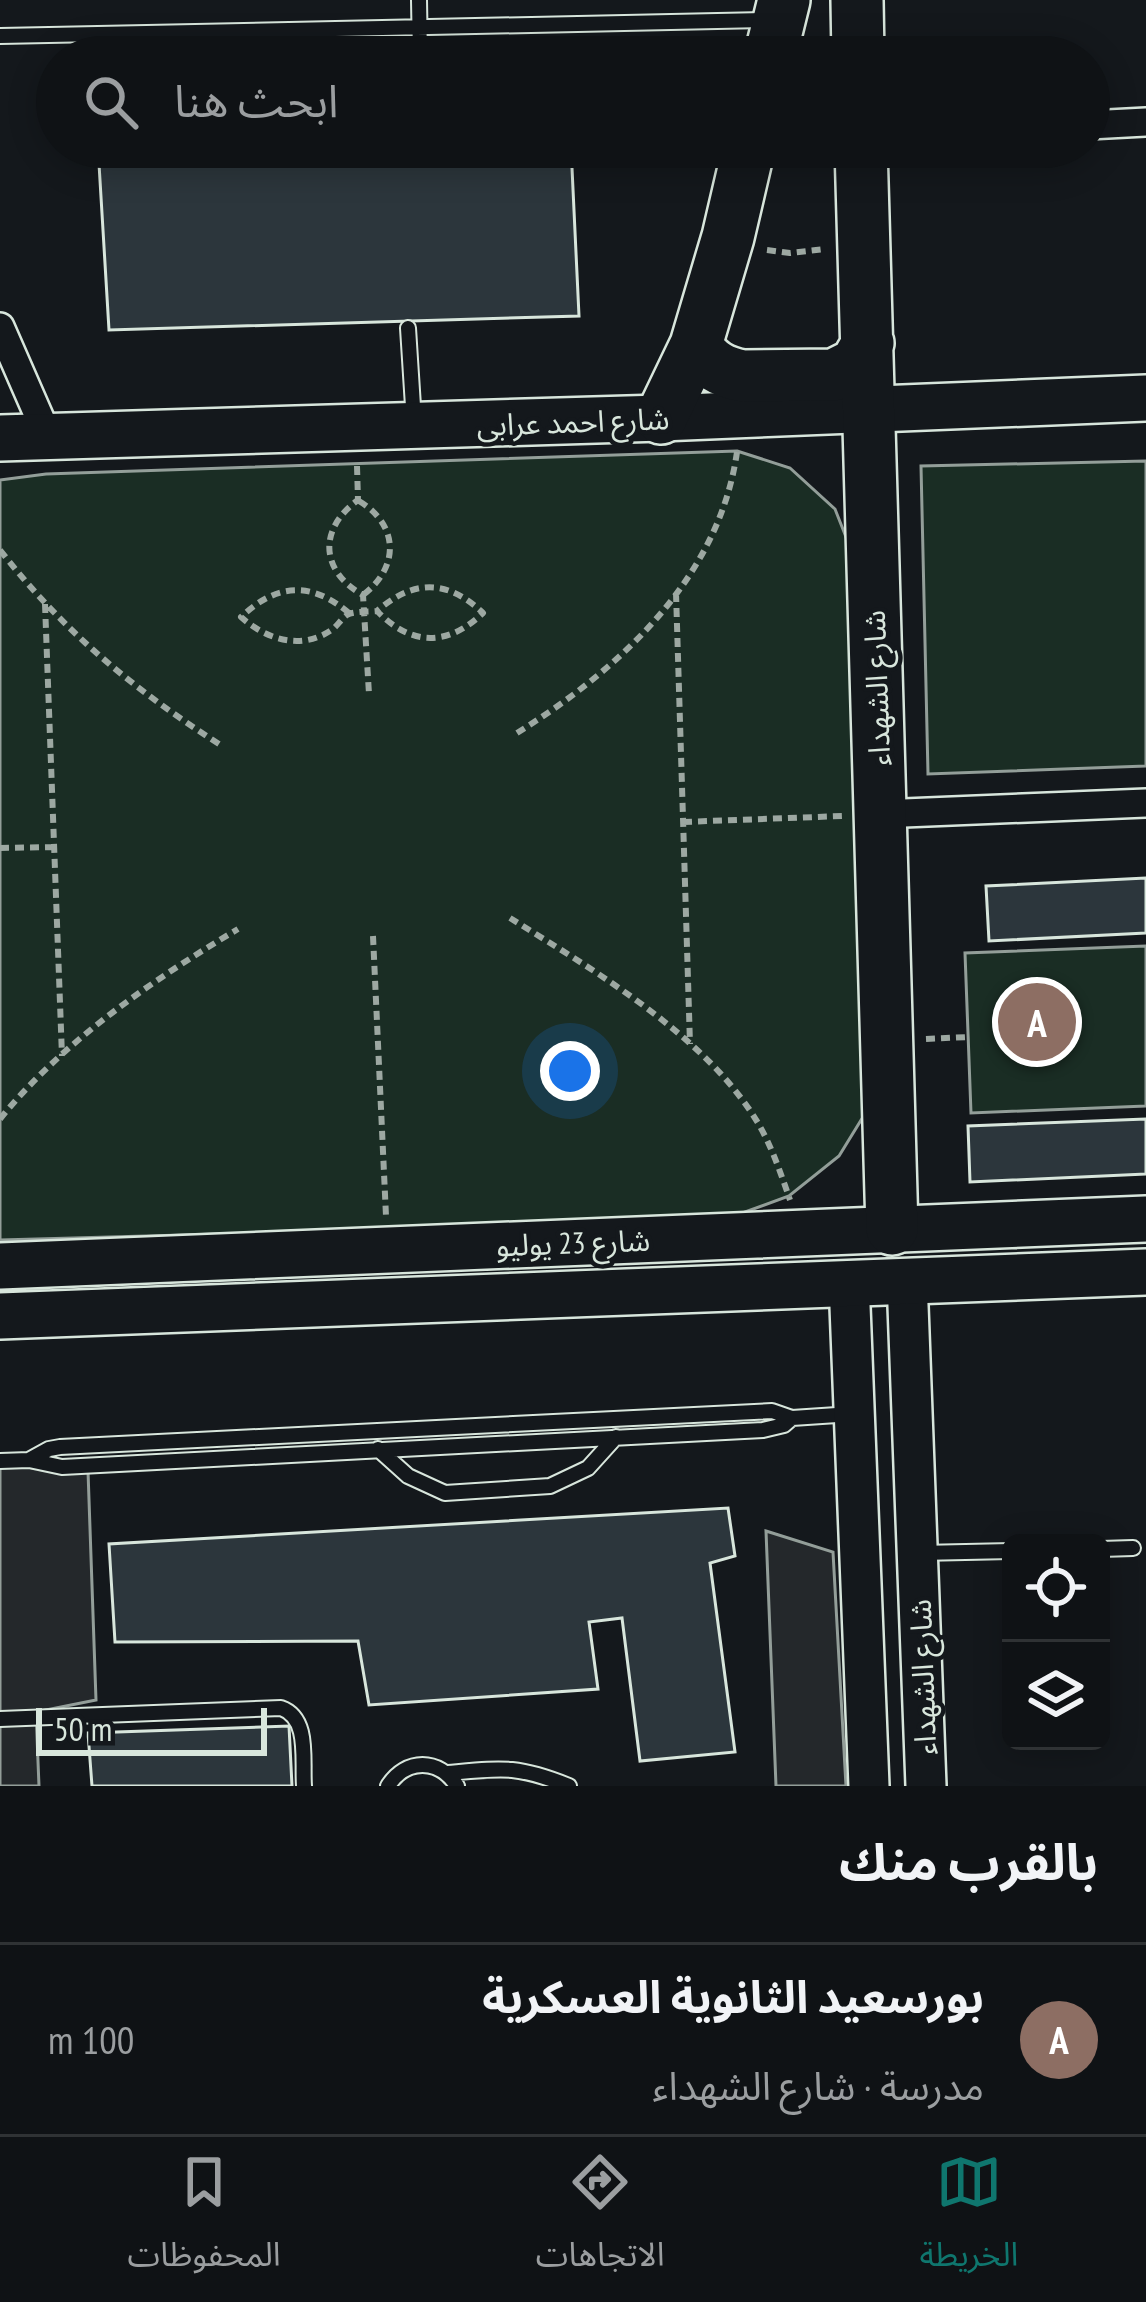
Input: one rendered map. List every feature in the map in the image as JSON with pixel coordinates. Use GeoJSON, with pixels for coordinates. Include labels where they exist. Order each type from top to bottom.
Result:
{"type":"FeatureCollection","features":[{"type":"Feature","properties":{"kind":"highway"},"geometry":{"type":"LineString","coordinates":[[856,0],[857,36]]}},
{"type":"Feature","properties":{"kind":"highway"},"geometry":{"type":"LineString","coordinates":[[661,418],[697,345],[744,168]]}},
{"type":"Feature","properties":{"kind":"highway","name":"شارع الشهداء"},"geometry":{"type":"LineString","coordinates":[[862,168],[892,1229]]}},
{"type":"Feature","properties":{"kind":"highway"},"geometry":{"type":"LineString","coordinates":[[697,345],[704,358],[728,374],[834,375],[856,364],[868,343]]}},
{"type":"Feature","properties":{"kind":"main road","name":"شارع احمد عرابى"},"geometry":{"type":"LineString","coordinates":[[0,438],[742,416],[1146,398]]}},
{"type":"Feature","properties":{"kind":"main road","name":"شارع 23 يوليو"},"geometry":{"type":"LineString","coordinates":[[0,1266],[1146,1219]]}},
{"type":"Feature","properties":{"kind":"main road","name":"شارع 23 يوليو"},"geometry":{"type":"LineString","coordinates":[[0,1316],[1146,1272]]}},
{"type":"Feature","properties":{"kind":"street"},"geometry":{"type":"LineString","coordinates":[[1110,124],[1146,122]]}},
{"type":"Feature","properties":{"kind":"street"},"geometry":{"type":"LineString","coordinates":[[0,327],[48,436]]}},
{"type":"Feature","properties":{"kind":"street"},"geometry":{"type":"LineString","coordinates":[[880,814],[1146,803]]}},
{"type":"Feature","properties":{"kind":"street","name":"شارع الشهداء"},"geometry":{"type":"LineString","coordinates":[[907,1279],[926,1786]]}},
{"type":"Feature","properties":{"kind":"street","name":"شارع الشهداء"},"geometry":{"type":"LineString","coordinates":[[849,1281],[869,1786]]}},
{"type":"Feature","properties":{"kind":"lane"},"geometry":{"type":"LineString","coordinates":[[419,0],[420,36]]}},
{"type":"Feature","properties":{"kind":"lane"},"geometry":{"type":"LineString","coordinates":[[0,36],[777,26]]}},
{"type":"Feature","properties":{"kind":"lane"},"geometry":{"type":"LineString","coordinates":[[408,328],[414,427]]}},
{"type":"Feature","properties":{"kind":"lane"},"geometry":{"type":"LineString","coordinates":[[29,1460],[49,1449],[131,1443],[772,1411],[792,1418],[855,1414]]}},
{"type":"Feature","properties":{"kind":"lane"},"geometry":{"type":"LineString","coordinates":[[0,1461],[29,1460],[62,1467],[774,1429],[792,1418]]}},
{"type":"Feature","properties":{"kind":"lane"},"geometry":{"type":"LineString","coordinates":[[378,1449],[408,1476],[445,1493],[550,1486],[588,1468],[616,1437]]}},
{"type":"Feature","properties":{"kind":"lane"},"geometry":{"type":"LineString","coordinates":[[1110,1549],[1133,1548]]}},
{"type":"Feature","properties":{"kind":"lane"},"geometry":{"type":"LineString","coordinates":[[917,1553],[1002,1551]]}},
{"type":"Feature","properties":{"kind":"lane"},"geometry":{"type":"LineString","coordinates":[[0,1719],[281,1708],[299,1720],[304,1786]]}},
{"type":"Feature","properties":{"kind":"lane"},"geometry":{"type":"LineString","coordinates":[[388,1786],[401,1770],[413,1765],[438,1767],[453,1779],[507,1768],[525,1770],[569,1786]]}},
{"type":"Feature","properties":{"kind":"path"},"geometry":{"type":"LineString","coordinates":[[728,237],[790,253],[864,239]]}},
{"type":"Feature","properties":{"kind":"path"},"geometry":{"type":"LineString","coordinates":[[517,733],[604,671],[658,618],[696,566],[720,518],[734,471],[742,416]]}},
{"type":"Feature","properties":{"kind":"path"},"geometry":{"type":"LineString","coordinates":[[356,428],[358,500]]}},
{"type":"Feature","properties":{"kind":"path"},"geometry":{"type":"LineString","coordinates":[[358,500],[383,522],[390,554],[386,570],[363,595]]}},
{"type":"Feature","properties":{"kind":"path"},"geometry":{"type":"LineString","coordinates":[[358,500],[334,524],[329,541],[337,573],[363,595]]}},
{"type":"Feature","properties":{"kind":"path"},"geometry":{"type":"LineString","coordinates":[[0,550],[98,657],[219,744]]}},
{"type":"Feature","properties":{"kind":"path"},"geometry":{"type":"LineString","coordinates":[[349,614],[315,592],[294,590],[274,593],[241,617],[276,639],[316,638],[349,614],[377,611],[410,589],[430,587],[450,590],[483,613],[450,636],[429,638],[391,626],[377,611]]}},
{"type":"Feature","properties":{"kind":"path"},"geometry":{"type":"LineString","coordinates":[[676,593],[691,1045]]}},
{"type":"Feature","properties":{"kind":"path"},"geometry":{"type":"LineString","coordinates":[[363,595],[370,694]]}},
{"type":"Feature","properties":{"kind":"path"},"geometry":{"type":"LineString","coordinates":[[45,604],[62,1057]]}},
{"type":"Feature","properties":{"kind":"path"},"geometry":{"type":"LineString","coordinates":[[683,822],[880,814]]}},
{"type":"Feature","properties":{"kind":"path"},"geometry":{"type":"LineString","coordinates":[[0,848],[54,847]]}},
{"type":"Feature","properties":{"kind":"path"},"geometry":{"type":"LineString","coordinates":[[510,918],[602,975],[691,1045],[736,1092],[759,1124],[779,1166],[800,1232]]}},
{"type":"Feature","properties":{"kind":"path"},"geometry":{"type":"LineString","coordinates":[[0,1119],[117,1009],[238,929]]}},
{"type":"Feature","properties":{"kind":"path"},"geometry":{"type":"LineString","coordinates":[[373,936],[388,1250]]}},
{"type":"Feature","properties":{"kind":"green space"},"geometry":{"type":"Polygon","coordinates":[[[737,451],[790,468],[835,509],[855,560],[866,1112],[839,1156],[789,1196],[723,1220],[0,1240],[0,480],[46,474],[737,451]]]}},
{"type":"Feature","properties":{"kind":"green space"},"geometry":{"type":"Polygon","coordinates":[[[1146,461],[1146,766],[928,774],[921,466],[1146,461]]]}},
{"type":"Feature","properties":{"kind":"green space"},"geometry":{"type":"Polygon","coordinates":[[[1146,946],[1146,1106],[971,1113],[965,953],[1146,946]]]}},
{"type":"Feature","properties":{"kind":"shaded area"},"geometry":{"type":"Polygon","coordinates":[[[0,1457],[88,1471],[96,1700],[36,1712],[39,1786],[0,1786],[0,1457]]]}},
{"type":"Feature","properties":{"kind":"shaded area"},"geometry":{"type":"Polygon","coordinates":[[[766,1531],[833,1552],[846,1786],[776,1786],[766,1531]]]}},
{"type":"Feature","properties":{"kind":"building"},"geometry":{"type":"Polygon","coordinates":[[[99,168],[572,168],[579,316],[109,330],[99,168]]]}},
{"type":"Feature","properties":{"kind":"building"},"geometry":{"type":"Polygon","coordinates":[[[1146,878],[1146,933],[989,941],[986,886],[1146,878]]]}},
{"type":"Feature","properties":{"kind":"building"},"geometry":{"type":"Polygon","coordinates":[[[1146,1119],[1146,1174],[970,1182],[968,1126],[1146,1119]]]}},
{"type":"Feature","properties":{"kind":"building"},"geometry":{"type":"Polygon","coordinates":[[[728,1508],[735,1556],[710,1563],[735,1752],[640,1761],[622,1618],[589,1622],[598,1689],[369,1705],[358,1641],[115,1642],[109,1544],[728,1508]]]}},
{"type":"Feature","properties":{"kind":"building"},"geometry":{"type":"Polygon","coordinates":[[[289,1726],[292,1786],[92,1786],[88,1733],[289,1726]]]}},
{"type":"Feature","properties":{"kind":"place","name":"بورسعيد الثانوية العسكرية"},"geometry":{"type":"Point","coordinates":[1037,1022]}}]}
